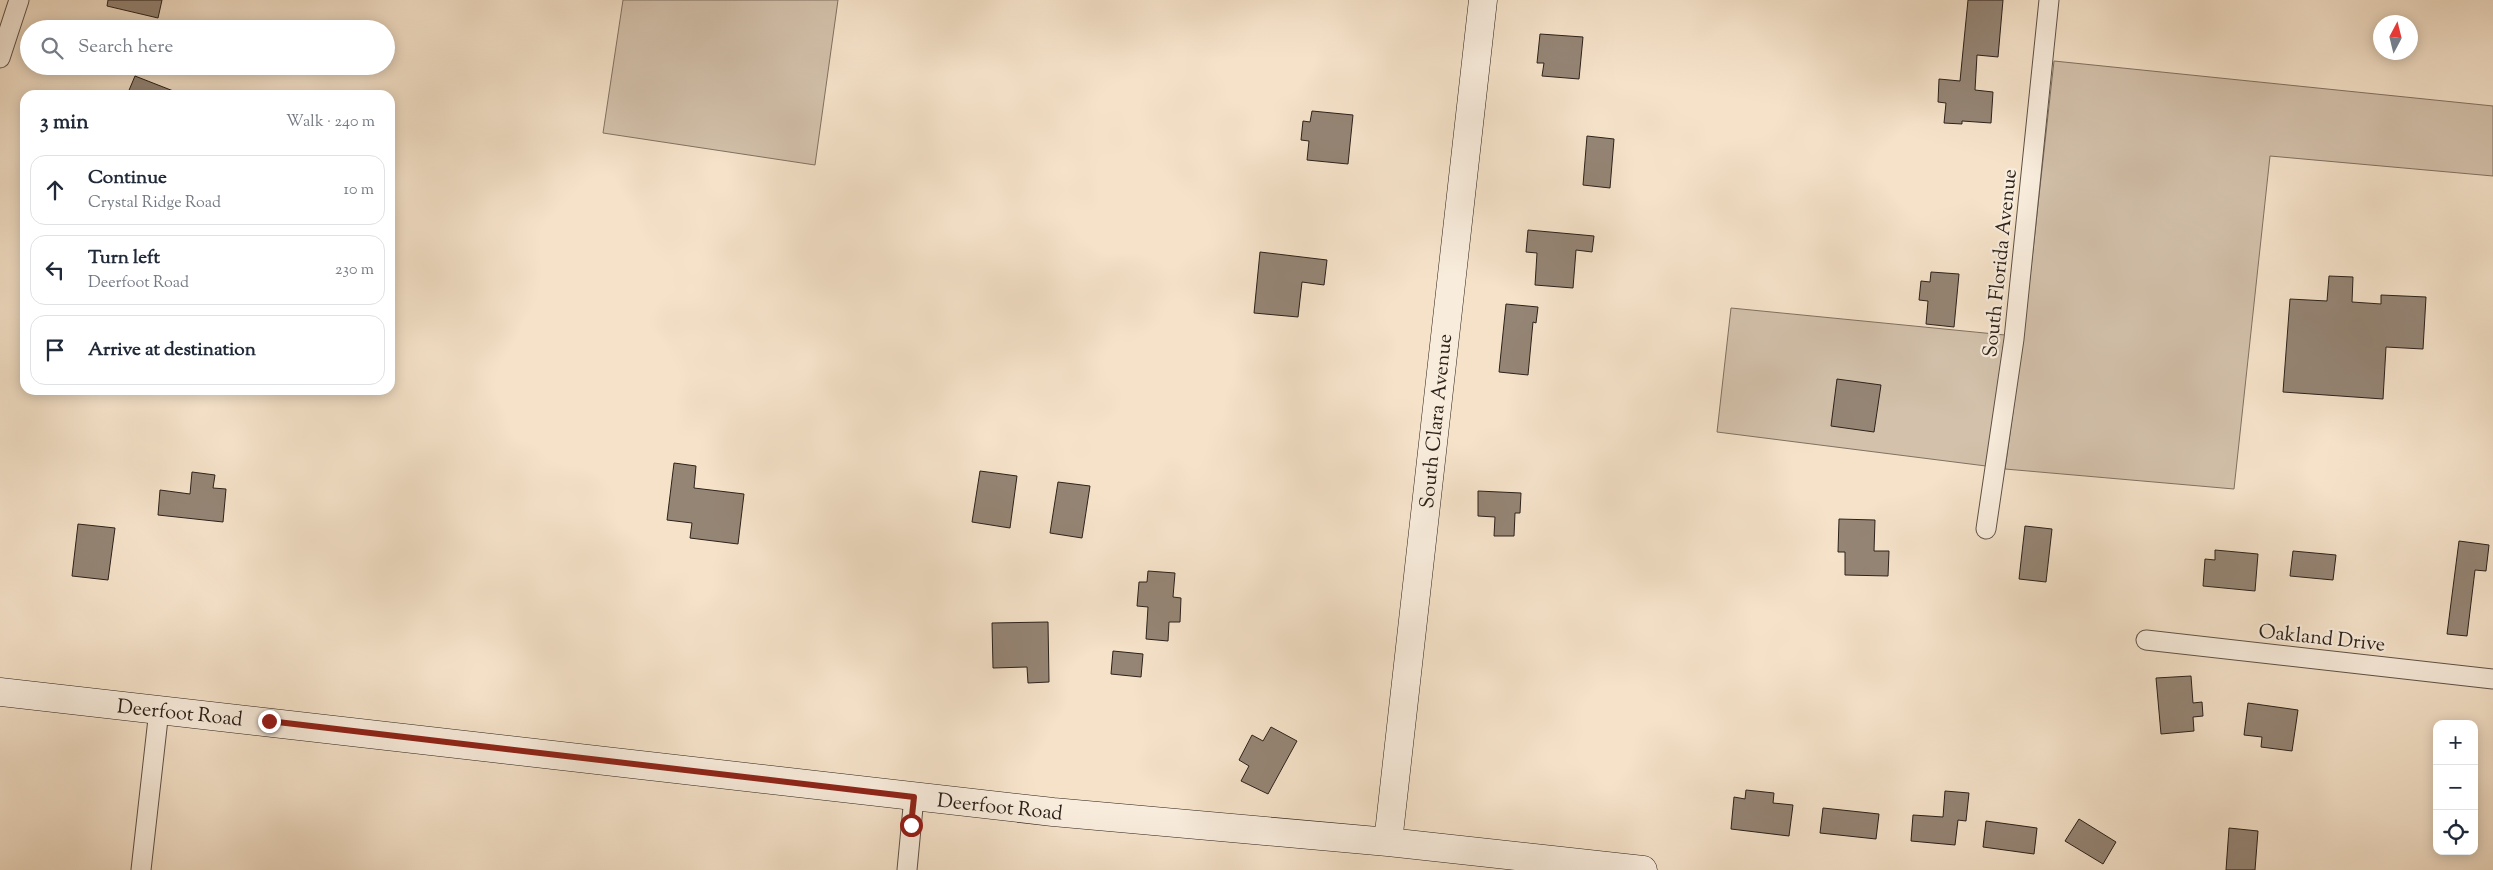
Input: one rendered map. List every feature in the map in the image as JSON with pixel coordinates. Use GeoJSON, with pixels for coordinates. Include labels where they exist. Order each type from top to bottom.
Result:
{"type":"FeatureCollection","features":[{"type":"Feature","properties":{"kind":"street"},"geometry":{"type":"LineString","coordinates":[[0,58],[19,0]]}},
{"type":"Feature","properties":{"kind":"street","name":"South Clara Avenue"},"geometry":{"type":"LineString","coordinates":[[1388,842],[1483,0]]}},
{"type":"Feature","properties":{"kind":"street","name":"South Florida Avenue"},"geometry":{"type":"LineString","coordinates":[[1986,529],[2014,338],[2049,0]]}},
{"type":"Feature","properties":{"kind":"street","name":"Oakland Drive"},"geometry":{"type":"LineString","coordinates":[[2146,640],[2493,679]]}},
{"type":"Feature","properties":{"kind":"street","name":"Deerfoot Road"},"geometry":{"type":"LineString","coordinates":[[0,692],[914,797],[1053,812],[1388,842],[1643,870]]}},
{"type":"Feature","properties":{"kind":"street"},"geometry":{"type":"LineString","coordinates":[[141,870],[159,710]]}},
{"type":"Feature","properties":{"kind":"street"},"geometry":{"type":"LineString","coordinates":[[907,870],[914,797]]}},
{"type":"Feature","properties":{"kind":"shaded area"},"geometry":{"type":"Polygon","coordinates":[[[623,0],[838,0],[815,165],[603,133],[623,0]]]}},
{"type":"Feature","properties":{"kind":"shaded area"},"geometry":{"type":"Polygon","coordinates":[[[2054,61],[2493,106],[2493,176],[2270,156],[2234,489],[2005,469],[2023,340],[2054,61]]]}},
{"type":"Feature","properties":{"kind":"shaded area"},"geometry":{"type":"Polygon","coordinates":[[[1731,308],[2005,335],[1986,466],[1717,432],[1731,308]]]}},
{"type":"Feature","properties":{"kind":"building"},"geometry":{"type":"Polygon","coordinates":[[[108,0],[162,0],[158,18],[107,6],[108,0]]]}},
{"type":"Feature","properties":{"kind":"building"},"geometry":{"type":"Polygon","coordinates":[[[1968,0],[2003,0],[1998,57],[1977,55],[1975,90],[1993,92],[1991,123],[1962,121],[1962,124],[1944,123],[1946,103],[1938,102],[1939,79],[1960,81],[1968,0]]]}},
{"type":"Feature","properties":{"kind":"building"},"geometry":{"type":"Polygon","coordinates":[[[1540,34],[1583,37],[1579,79],[1542,76],[1544,63],[1537,63],[1540,34]]]}},
{"type":"Feature","properties":{"kind":"building"},"geometry":{"type":"Polygon","coordinates":[[[135,76],[171,90],[129,90],[135,76]]]}},
{"type":"Feature","properties":{"kind":"building"},"geometry":{"type":"Polygon","coordinates":[[[1312,111],[1353,115],[1348,164],[1307,160],[1309,141],[1301,140],[1303,121],[1310,122],[1312,111]]]}},
{"type":"Feature","properties":{"kind":"building"},"geometry":{"type":"Polygon","coordinates":[[[1587,136],[1614,139],[1610,188],[1583,185],[1587,136]]]}},
{"type":"Feature","properties":{"kind":"building"},"geometry":{"type":"Polygon","coordinates":[[[1528,230],[1594,236],[1592,252],[1576,250],[1573,288],[1535,285],[1537,253],[1526,252],[1528,230]]]}},
{"type":"Feature","properties":{"kind":"building"},"geometry":{"type":"Polygon","coordinates":[[[1260,252],[1327,260],[1324,285],[1302,282],[1298,317],[1254,313],[1260,252]]]}},
{"type":"Feature","properties":{"kind":"building"},"geometry":{"type":"Polygon","coordinates":[[[1931,272],[1959,274],[1954,327],[1926,324],[1928,301],[1919,300],[1921,281],[1930,282],[1931,272]]]}},
{"type":"Feature","properties":{"kind":"building"},"geometry":{"type":"Polygon","coordinates":[[[2329,276],[2353,277],[2352,302],[2381,304],[2381,295],[2426,297],[2423,349],[2386,347],[2383,399],[2283,392],[2290,299],[2327,301],[2329,276]]]}},
{"type":"Feature","properties":{"kind":"building"},"geometry":{"type":"Polygon","coordinates":[[[1506,304],[1538,307],[1536,323],[1533,322],[1528,375],[1499,372],[1506,304]]]}},
{"type":"Feature","properties":{"kind":"building"},"geometry":{"type":"Polygon","coordinates":[[[1837,379],[1881,385],[1874,432],[1831,426],[1837,379]]]}},
{"type":"Feature","properties":{"kind":"building"},"geometry":{"type":"Polygon","coordinates":[[[674,463],[696,466],[694,488],[744,494],[738,544],[690,538],[692,523],[667,520],[674,463]]]}},
{"type":"Feature","properties":{"kind":"building"},"geometry":{"type":"Polygon","coordinates":[[[980,471],[1017,476],[1010,528],[972,522],[980,471]]]}},
{"type":"Feature","properties":{"kind":"building"},"geometry":{"type":"Polygon","coordinates":[[[192,472],[215,475],[213,488],[226,489],[223,522],[158,515],[160,490],[190,494],[192,472]]]}},
{"type":"Feature","properties":{"kind":"building"},"geometry":{"type":"Polygon","coordinates":[[[1058,482],[1090,486],[1082,538],[1050,533],[1058,482]]]}},
{"type":"Feature","properties":{"kind":"building"},"geometry":{"type":"Polygon","coordinates":[[[1478,491],[1521,493],[1520,513],[1515,513],[1514,536],[1494,536],[1495,517],[1478,516],[1478,491]]]}},
{"type":"Feature","properties":{"kind":"building"},"geometry":{"type":"Polygon","coordinates":[[[1839,519],[1875,520],[1874,551],[1889,551],[1888,576],[1845,575],[1845,552],[1838,552],[1839,519]]]}},
{"type":"Feature","properties":{"kind":"building"},"geometry":{"type":"Polygon","coordinates":[[[78,524],[115,528],[108,580],[72,576],[78,524]]]}},
{"type":"Feature","properties":{"kind":"building"},"geometry":{"type":"Polygon","coordinates":[[[2025,526],[2052,529],[2046,582],[2019,579],[2025,526]]]}},
{"type":"Feature","properties":{"kind":"building"},"geometry":{"type":"Polygon","coordinates":[[[2459,541],[2489,545],[2486,571],[2475,570],[2467,636],[2447,634],[2459,541]]]}},
{"type":"Feature","properties":{"kind":"building"},"geometry":{"type":"Polygon","coordinates":[[[2215,550],[2258,554],[2255,591],[2203,586],[2205,559],[2215,560],[2215,550]]]}},
{"type":"Feature","properties":{"kind":"building"},"geometry":{"type":"Polygon","coordinates":[[[2293,551],[2336,555],[2333,580],[2290,576],[2293,551]]]}},
{"type":"Feature","properties":{"kind":"building"},"geometry":{"type":"Polygon","coordinates":[[[1148,571],[1175,573],[1173,597],[1181,598],[1180,622],[1169,622],[1168,641],[1146,639],[1148,607],[1137,606],[1139,582],[1147,582],[1148,571]]]}},
{"type":"Feature","properties":{"kind":"building"},"geometry":{"type":"Polygon","coordinates":[[[1048,622],[1049,682],[1028,683],[1027,667],[993,668],[992,623],[1048,622]]]}},
{"type":"Feature","properties":{"kind":"building"},"geometry":{"type":"Polygon","coordinates":[[[1113,651],[1143,654],[1141,677],[1111,674],[1113,651]]]}},
{"type":"Feature","properties":{"kind":"building"},"geometry":{"type":"Polygon","coordinates":[[[2191,676],[2193,703],[2202,702],[2203,716],[2193,717],[2194,731],[2161,734],[2156,678],[2191,676]]]}},
{"type":"Feature","properties":{"kind":"building"},"geometry":{"type":"Polygon","coordinates":[[[2248,703],[2298,710],[2292,751],[2261,747],[2262,737],[2244,735],[2248,703]]]}},
{"type":"Feature","properties":{"kind":"building"},"geometry":{"type":"Polygon","coordinates":[[[1271,727],[1297,741],[1268,794],[1241,781],[1249,766],[1239,760],[1252,735],[1263,741],[1271,727]]]}},
{"type":"Feature","properties":{"kind":"building"},"geometry":{"type":"Polygon","coordinates":[[[1746,790],[1774,793],[1773,803],[1793,805],[1789,836],[1731,829],[1734,797],[1745,799],[1746,790]]]}},
{"type":"Feature","properties":{"kind":"building"},"geometry":{"type":"Polygon","coordinates":[[[1945,791],[1969,793],[1966,821],[1958,820],[1955,845],[1911,841],[1913,815],[1943,817],[1945,791]]]}},
{"type":"Feature","properties":{"kind":"building"},"geometry":{"type":"Polygon","coordinates":[[[1823,808],[1879,814],[1876,839],[1820,833],[1823,808]]]}},
{"type":"Feature","properties":{"kind":"building"},"geometry":{"type":"Polygon","coordinates":[[[2079,819],[2116,842],[2103,864],[2065,841],[2079,819]]]}},
{"type":"Feature","properties":{"kind":"building"},"geometry":{"type":"Polygon","coordinates":[[[1986,821],[2037,828],[2034,854],[1983,847],[1986,821]]]}},
{"type":"Feature","properties":{"kind":"building"},"geometry":{"type":"Polygon","coordinates":[[[2229,828],[2258,831],[2255,870],[2226,870],[2229,828]]]}},
{"type":"Feature","properties":{"kind":"route"},"geometry":{"type":"LineString","coordinates":[[269,721],[914,797],[911,825]]}}]}
